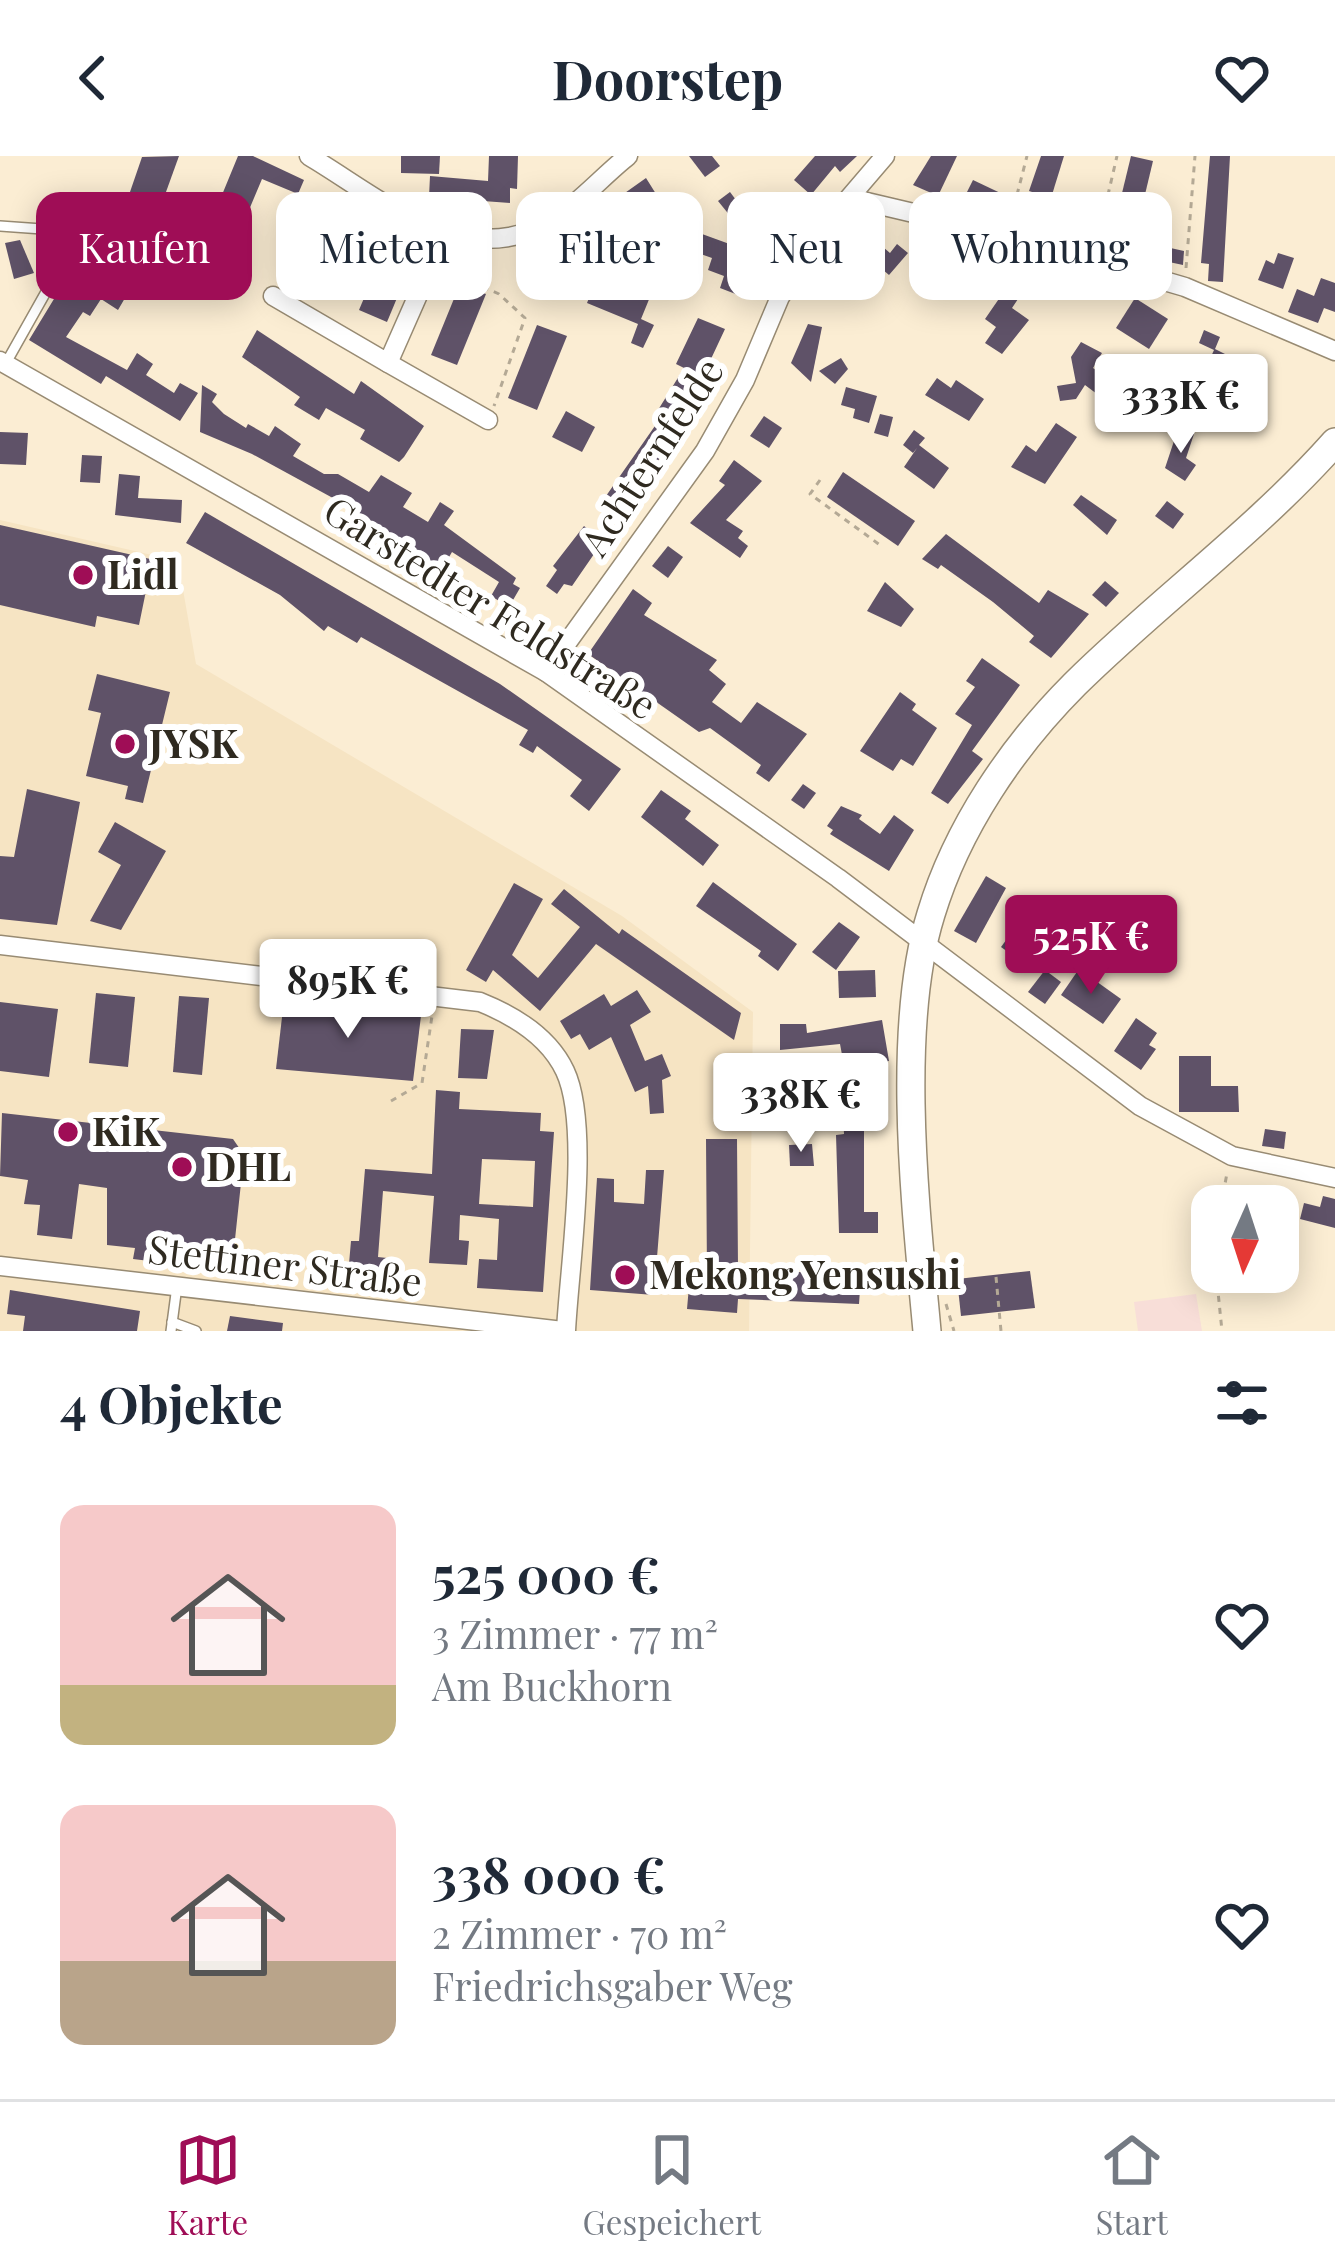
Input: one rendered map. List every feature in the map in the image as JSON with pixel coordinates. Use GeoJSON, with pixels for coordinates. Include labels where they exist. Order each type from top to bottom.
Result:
{"type":"FeatureCollection","features":[{"type":"Feature","properties":{"kind":"main road"},"geometry":{"type":"LineString","coordinates":[[927,1331],[914,1040],[923,944],[950,864],[1021,743],[1072,687],[1335,442]]}},
{"type":"Feature","properties":{"kind":"street"},"geometry":{"type":"LineString","coordinates":[[309,156],[333,162],[378,192]]}},
{"type":"Feature","properties":{"kind":"street"},"geometry":{"type":"LineString","coordinates":[[584,192],[628,156]]}},
{"type":"Feature","properties":{"kind":"street","name":"Achternfelde"},"geometry":{"type":"LineString","coordinates":[[859,192],[885,156]]}},
{"type":"Feature","properties":{"kind":"street"},"geometry":{"type":"LineString","coordinates":[[1172,283],[1335,351]]}},
{"type":"Feature","properties":{"kind":"street"},"geometry":{"type":"LineString","coordinates":[[273,296],[488,420]]}},
{"type":"Feature","properties":{"kind":"street"},"geometry":{"type":"LineString","coordinates":[[388,363],[416,300]]}},
{"type":"Feature","properties":{"kind":"street","name":"Achternfelde"},"geometry":{"type":"LineString","coordinates":[[546,672],[705,451],[746,380],[779,300]]}},
{"type":"Feature","properties":{"kind":"street","name":"Garstedter Feldstraße"},"geometry":{"type":"LineString","coordinates":[[3,362],[546,672],[1141,1106],[1232,1156],[1335,1178]]}},
{"type":"Feature","properties":{"kind":"street"},"geometry":{"type":"LineString","coordinates":[[0,945],[435,996],[480,1003],[519,1021],[552,1051],[566,1072],[576,1121],[564,1331]]}},
{"type":"Feature","properties":{"kind":"street","name":"Stettiner Straße"},"geometry":{"type":"LineString","coordinates":[[0,1265],[564,1331]]}},
{"type":"Feature","properties":{"kind":"lane"},"geometry":{"type":"LineString","coordinates":[[0,226],[70,231],[69,251],[3,362]]}},
{"type":"Feature","properties":{"kind":"lane"},"geometry":{"type":"LineString","coordinates":[[177,1286],[171,1326],[196,1331]]}},
{"type":"Feature","properties":{"kind":"path"},"geometry":{"type":"LineString","coordinates":[[1018,192],[1027,156]]}},
{"type":"Feature","properties":{"kind":"path"},"geometry":{"type":"LineString","coordinates":[[1109,192],[1117,156]]}},
{"type":"Feature","properties":{"kind":"path"},"geometry":{"type":"LineString","coordinates":[[1185,287],[1195,156]]}},
{"type":"Feature","properties":{"kind":"path"},"geometry":{"type":"LineString","coordinates":[[488,420],[525,318],[492,291]]}},
{"type":"Feature","properties":{"kind":"path"},"geometry":{"type":"LineString","coordinates":[[820,480],[810,494],[880,545]]}},
{"type":"Feature","properties":{"kind":"path"},"geometry":{"type":"LineString","coordinates":[[391,1101],[422,1083],[435,996]]}},
{"type":"Feature","properties":{"kind":"path"},"geometry":{"type":"LineString","coordinates":[[1226,1185],[1232,1156]]}},
{"type":"Feature","properties":{"kind":"path"},"geometry":{"type":"LineString","coordinates":[[996,1277],[1001,1331]]}},
{"type":"Feature","properties":{"kind":"path"},"geometry":{"type":"LineString","coordinates":[[1218,1293],[1222,1331]]}},
{"type":"Feature","properties":{"kind":"shaded area"},"geometry":{"type":"Polygon","coordinates":[[[0,520],[178,561],[196,664],[622,916],[753,1012],[749,1331],[0,1331],[0,520]]]}},
{"type":"Feature","properties":{"kind":"shaded area"},"geometry":{"type":"Polygon","coordinates":[[[1196,1294],[1202,1331],[1138,1331],[1134,1302],[1196,1294]]]}},
{"type":"Feature","properties":{"kind":"building"},"geometry":{"type":"Polygon","coordinates":[[[179,156],[166,192],[130,192],[142,157],[179,156]]]}},
{"type":"Feature","properties":{"kind":"building"},"geometry":{"type":"Polygon","coordinates":[[[238,156],[253,156],[304,180],[299,192],[293,192],[262,179],[252,203],[252,192],[223,192],[238,156]]]}},
{"type":"Feature","properties":{"kind":"building"},"geometry":{"type":"Polygon","coordinates":[[[401,156],[440,156],[439,174],[401,173],[401,156]]]}},
{"type":"Feature","properties":{"kind":"building"},"geometry":{"type":"Polygon","coordinates":[[[489,156],[518,156],[517,189],[510,188],[510,203],[492,202],[492,192],[429,192],[430,176],[488,181],[489,156]]]}},
{"type":"Feature","properties":{"kind":"building"},"geometry":{"type":"Polygon","coordinates":[[[689,156],[712,156],[720,166],[705,177],[689,156]]]}},
{"type":"Feature","properties":{"kind":"building"},"geometry":{"type":"Polygon","coordinates":[[[815,156],[857,156],[840,172],[835,166],[813,192],[794,180],[815,156]]]}},
{"type":"Feature","properties":{"kind":"building"},"geometry":{"type":"Polygon","coordinates":[[[931,156],[957,156],[940,192],[913,185],[931,156]]]}},
{"type":"Feature","properties":{"kind":"building"},"geometry":{"type":"Polygon","coordinates":[[[1041,156],[1064,156],[1053,192],[1029,191],[1041,156]]]}},
{"type":"Feature","properties":{"kind":"building"},"geometry":{"type":"Polygon","coordinates":[[[1131,156],[1153,161],[1146,192],[1122,192],[1131,156]]]}},
{"type":"Feature","properties":{"kind":"building"},"geometry":{"type":"Polygon","coordinates":[[[1210,156],[1230,156],[1223,282],[1208,281],[1209,264],[1201,263],[1210,156]]]}},
{"type":"Feature","properties":{"kind":"building"},"geometry":{"type":"Polygon","coordinates":[[[646,178],[655,192],[626,192],[646,178]]]}},
{"type":"Feature","properties":{"kind":"building"},"geometry":{"type":"Polygon","coordinates":[[[973,180],[998,192],[967,192],[973,180]]]}},
{"type":"Feature","properties":{"kind":"building"},"geometry":{"type":"Polygon","coordinates":[[[703,234],[727,243],[727,291],[720,288],[724,276],[708,270],[712,258],[703,255],[703,234]]]}},
{"type":"Feature","properties":{"kind":"building"},"geometry":{"type":"Polygon","coordinates":[[[20,240],[34,273],[14,279],[5,243],[20,240]]]}},
{"type":"Feature","properties":{"kind":"building"},"geometry":{"type":"Polygon","coordinates":[[[897,244],[908,253],[889,275],[885,249],[890,253],[897,244]]]}},
{"type":"Feature","properties":{"kind":"building"},"geometry":{"type":"Polygon","coordinates":[[[1172,248],[1184,251],[1183,265],[1172,263],[1172,248]]]}},
{"type":"Feature","properties":{"kind":"building"},"geometry":{"type":"Polygon","coordinates":[[[1278,253],[1294,258],[1283,289],[1258,280],[1266,260],[1274,264],[1278,253]]]}},
{"type":"Feature","properties":{"kind":"building"},"geometry":{"type":"Polygon","coordinates":[[[1321,278],[1335,283],[1335,312],[1324,308],[1318,323],[1288,312],[1297,289],[1314,296],[1321,278]]]}},
{"type":"Feature","properties":{"kind":"building"},"geometry":{"type":"Polygon","coordinates":[[[53,300],[100,300],[90,316],[83,312],[66,337],[127,370],[137,353],[153,364],[146,375],[174,393],[180,383],[198,393],[180,421],[106,376],[101,384],[29,340],[53,300]]]}},
{"type":"Feature","properties":{"kind":"building"},"geometry":{"type":"Polygon","coordinates":[[[103,300],[124,300],[118,310],[103,300]]]}},
{"type":"Feature","properties":{"kind":"building"},"geometry":{"type":"Polygon","coordinates":[[[363,300],[396,300],[387,322],[359,310],[363,300]]]}},
{"type":"Feature","properties":{"kind":"building"},"geometry":{"type":"Polygon","coordinates":[[[453,300],[484,300],[457,365],[431,355],[453,300]]]}},
{"type":"Feature","properties":{"kind":"building"},"geometry":{"type":"Polygon","coordinates":[[[649,300],[641,319],[654,325],[643,348],[631,343],[638,324],[587,303],[649,300]]]}},
{"type":"Feature","properties":{"kind":"building"},"geometry":{"type":"Polygon","coordinates":[[[998,300],[1017,300],[1012,308],[1029,320],[1002,354],[985,343],[996,327],[985,319],[998,300]]]}},
{"type":"Feature","properties":{"kind":"building"},"geometry":{"type":"Polygon","coordinates":[[[1134,300],[1168,319],[1149,349],[1116,328],[1134,300]]]}},
{"type":"Feature","properties":{"kind":"building"},"geometry":{"type":"Polygon","coordinates":[[[698,318],[725,329],[696,391],[664,434],[673,440],[616,519],[599,506],[664,413],[658,410],[684,368],[676,364],[698,318]]]}},
{"type":"Feature","properties":{"kind":"building"},"geometry":{"type":"Polygon","coordinates":[[[808,324],[822,327],[811,382],[791,363],[808,324]]]}},
{"type":"Feature","properties":{"kind":"building"},"geometry":{"type":"Polygon","coordinates":[[[537,325],[567,336],[537,410],[508,398],[537,325]]]}},
{"type":"Feature","properties":{"kind":"building"},"geometry":{"type":"Polygon","coordinates":[[[257,330],[354,394],[361,381],[424,426],[404,457],[399,462],[360,439],[365,430],[326,408],[319,420],[294,405],[300,397],[242,357],[257,330]]]}},
{"type":"Feature","properties":{"kind":"building"},"geometry":{"type":"Polygon","coordinates":[[[1204,330],[1220,337],[1215,349],[1241,362],[1244,355],[1256,360],[1235,406],[1223,400],[1226,392],[1200,381],[1214,350],[1199,343],[1204,330]]]}},
{"type":"Feature","properties":{"kind":"building"},"geometry":{"type":"Polygon","coordinates":[[[1081,342],[1102,353],[1093,368],[1108,378],[1097,394],[1085,385],[1076,399],[1060,401],[1057,386],[1076,383],[1071,357],[1081,342]]]}},
{"type":"Feature","properties":{"kind":"building"},"geometry":{"type":"Polygon","coordinates":[[[841,358],[848,369],[835,384],[819,371],[841,358]]]}},
{"type":"Feature","properties":{"kind":"building"},"geometry":{"type":"Polygon","coordinates":[[[937,378],[951,388],[956,380],[984,399],[969,421],[925,395],[937,378]]]}},
{"type":"Feature","properties":{"kind":"building"},"geometry":{"type":"Polygon","coordinates":[[[202,385],[217,394],[212,402],[224,414],[246,428],[248,424],[269,436],[275,426],[301,444],[293,456],[324,474],[338,474],[369,492],[381,475],[412,493],[403,507],[428,522],[440,502],[454,511],[444,525],[516,578],[513,584],[520,588],[509,607],[491,596],[499,582],[452,552],[442,569],[353,509],[252,454],[200,432],[202,385]]]}},
{"type":"Feature","properties":{"kind":"building"},"geometry":{"type":"Polygon","coordinates":[[[846,387],[877,396],[869,423],[853,418],[855,409],[841,405],[846,387]]]}},
{"type":"Feature","properties":{"kind":"building"},"geometry":{"type":"Polygon","coordinates":[[[566,411],[595,427],[582,452],[552,437],[566,411]]]}},
{"type":"Feature","properties":{"kind":"building"},"geometry":{"type":"Polygon","coordinates":[[[880,414],[893,417],[888,437],[874,433],[880,414]]]}},
{"type":"Feature","properties":{"kind":"building"},"geometry":{"type":"Polygon","coordinates":[[[764,416],[782,428],[769,448],[750,436],[764,416]]]}},
{"type":"Feature","properties":{"kind":"building"},"geometry":{"type":"Polygon","coordinates":[[[1056,423],[1077,437],[1045,484],[1011,467],[1026,445],[1036,452],[1056,423]]]}},
{"type":"Feature","properties":{"kind":"building"},"geometry":{"type":"Polygon","coordinates":[[[1178,429],[1194,434],[1186,458],[1196,465],[1185,481],[1165,468],[1178,429]]]}},
{"type":"Feature","properties":{"kind":"building"},"geometry":{"type":"Polygon","coordinates":[[[914,430],[925,438],[919,445],[949,468],[934,489],[904,467],[917,448],[913,453],[903,445],[914,430]]]}},
{"type":"Feature","properties":{"kind":"building"},"geometry":{"type":"Polygon","coordinates":[[[0,432],[28,433],[26,465],[0,464],[0,432]]]}},
{"type":"Feature","properties":{"kind":"building"},"geometry":{"type":"Polygon","coordinates":[[[82,455],[102,456],[100,483],[80,482],[82,455]]]}},
{"type":"Feature","properties":{"kind":"building"},"geometry":{"type":"Polygon","coordinates":[[[734,460],[762,481],[726,520],[743,531],[738,538],[748,546],[740,558],[690,523],[725,485],[719,481],[734,460]]]}},
{"type":"Feature","properties":{"kind":"building"},"geometry":{"type":"Polygon","coordinates":[[[843,472],[915,521],[898,546],[827,497],[843,472]]]}},
{"type":"Feature","properties":{"kind":"building"},"geometry":{"type":"Polygon","coordinates":[[[119,474],[140,476],[138,498],[182,500],[181,523],[115,515],[119,474]]]}},
{"type":"Feature","properties":{"kind":"building"},"geometry":{"type":"Polygon","coordinates":[[[1081,495],[1117,520],[1107,535],[1073,505],[1081,495]]]}},
{"type":"Feature","properties":{"kind":"building"},"geometry":{"type":"Polygon","coordinates":[[[1167,501],[1184,514],[1173,529],[1155,516],[1167,501]]]}},
{"type":"Feature","properties":{"kind":"building"},"geometry":{"type":"Polygon","coordinates":[[[205,512],[500,684],[621,769],[589,811],[570,796],[582,780],[537,746],[533,753],[519,745],[528,730],[361,637],[357,643],[328,626],[324,631],[280,595],[186,543],[205,512]]]}},
{"type":"Feature","properties":{"kind":"building","name":"Lidl"},"geometry":{"type":"Polygon","coordinates":[[[0,525],[168,563],[163,590],[147,586],[139,625],[97,616],[95,627],[0,605],[0,525]]]}},
{"type":"Feature","properties":{"kind":"building"},"geometry":{"type":"Polygon","coordinates":[[[584,526],[603,541],[572,586],[564,584],[557,594],[546,586],[557,570],[553,566],[584,526]]]}},
{"type":"Feature","properties":{"kind":"building"},"geometry":{"type":"Polygon","coordinates":[[[946,534],[1039,603],[1048,590],[1089,614],[1051,658],[1029,642],[1034,636],[993,602],[941,565],[938,569],[922,559],[946,534]]]}},
{"type":"Feature","properties":{"kind":"building"},"geometry":{"type":"Polygon","coordinates":[[[668,546],[683,557],[668,578],[652,566],[668,546]]]}},
{"type":"Feature","properties":{"kind":"building"},"geometry":{"type":"Polygon","coordinates":[[[1105,581],[1119,593],[1106,607],[1092,595],[1105,581]]]}},
{"type":"Feature","properties":{"kind":"building"},"geometry":{"type":"Polygon","coordinates":[[[885,582],[914,609],[901,627],[867,611],[885,582]]]}},
{"type":"Feature","properties":{"kind":"building"},"geometry":{"type":"Polygon","coordinates":[[[633,589],[652,603],[644,615],[717,660],[709,670],[726,684],[712,702],[741,723],[757,702],[807,734],[769,782],[756,773],[761,765],[710,728],[699,732],[588,654],[633,589]]]}},
{"type":"Feature","properties":{"kind":"building"},"geometry":{"type":"Polygon","coordinates":[[[982,658],[1020,685],[972,751],[983,759],[948,804],[931,793],[972,725],[955,714],[975,687],[966,681],[982,658]]]}},
{"type":"Feature","properties":{"kind":"building","name":"JYSK"},"geometry":{"type":"Polygon","coordinates":[[[97,674],[170,692],[143,803],[125,799],[128,786],[86,776],[101,713],[88,710],[97,674]]]}},
{"type":"Feature","properties":{"kind":"building"},"geometry":{"type":"Polygon","coordinates":[[[900,692],[916,704],[912,710],[937,728],[913,766],[901,759],[893,771],[860,751],[900,692]]]}},
{"type":"Feature","properties":{"kind":"building"},"geometry":{"type":"Polygon","coordinates":[[[803,784],[816,793],[804,809],[791,800],[803,784]]]}},
{"type":"Feature","properties":{"kind":"building"},"geometry":{"type":"Polygon","coordinates":[[[27,789],[80,802],[57,925],[0,919],[0,856],[14,857],[27,789]]]}},
{"type":"Feature","properties":{"kind":"building"},"geometry":{"type":"Polygon","coordinates":[[[661,790],[691,811],[685,819],[719,845],[703,866],[641,817],[661,790]]]}},
{"type":"Feature","properties":{"kind":"building"},"geometry":{"type":"Polygon","coordinates":[[[841,806],[862,815],[859,819],[880,834],[894,815],[914,830],[889,871],[830,834],[833,830],[827,826],[841,806]]]}},
{"type":"Feature","properties":{"kind":"building"},"geometry":{"type":"Polygon","coordinates":[[[115,822],[166,851],[121,930],[90,921],[121,865],[98,852],[115,822]]]}},
{"type":"Feature","properties":{"kind":"building"},"geometry":{"type":"Polygon","coordinates":[[[986,876],[1006,888],[976,943],[954,931],[986,876]]]}},
{"type":"Feature","properties":{"kind":"building"},"geometry":{"type":"Polygon","coordinates":[[[713,882],[797,944],[778,971],[758,956],[761,951],[696,906],[713,882]]]}},
{"type":"Feature","properties":{"kind":"building"},"geometry":{"type":"Polygon","coordinates":[[[514,883],[543,899],[512,955],[538,978],[580,927],[551,904],[564,889],[619,934],[622,929],[741,1013],[734,1040],[596,944],[540,1011],[493,970],[486,982],[466,970],[514,883]]]}},
{"type":"Feature","properties":{"kind":"building"},"geometry":{"type":"Polygon","coordinates":[[[1021,920],[1048,940],[1029,967],[1001,947],[1021,920]]]}},
{"type":"Feature","properties":{"kind":"building"},"geometry":{"type":"Polygon","coordinates":[[[839,922],[860,937],[836,970],[812,952],[839,922]]]}},
{"type":"Feature","properties":{"kind":"building"},"geometry":{"type":"Polygon","coordinates":[[[1079,969],[1121,999],[1103,1024],[1061,995],[1079,969]]]}},
{"type":"Feature","properties":{"kind":"building"},"geometry":{"type":"Polygon","coordinates":[[[875,970],[876,997],[839,998],[838,971],[875,970]]]}},
{"type":"Feature","properties":{"kind":"building"},"geometry":{"type":"Polygon","coordinates":[[[1045,970],[1061,982],[1045,1004],[1028,992],[1045,970]]]}},
{"type":"Feature","properties":{"kind":"building"},"geometry":{"type":"Polygon","coordinates":[[[637,990],[651,1012],[630,1025],[645,1061],[662,1054],[671,1076],[662,1080],[664,1113],[650,1114],[648,1086],[635,1092],[611,1037],[589,1050],[580,1034],[571,1039],[560,1021],[604,994],[611,1006],[637,990]]]}},
{"type":"Feature","properties":{"kind":"building"},"geometry":{"type":"Polygon","coordinates":[[[96,993],[135,997],[128,1067],[89,1063],[96,993]]]}},
{"type":"Feature","properties":{"kind":"building"},"geometry":{"type":"Polygon","coordinates":[[[179,996],[209,998],[202,1075],[173,1072],[179,996]]]}},
{"type":"Feature","properties":{"kind":"building"},"geometry":{"type":"Polygon","coordinates":[[[284,1000],[421,1016],[413,1081],[276,1069],[284,1000]]]}},
{"type":"Feature","properties":{"kind":"building"},"geometry":{"type":"Polygon","coordinates":[[[0,1002],[58,1009],[49,1077],[0,1071],[0,1002]]]}},
{"type":"Feature","properties":{"kind":"building"},"geometry":{"type":"Polygon","coordinates":[[[1136,1018],[1157,1033],[1149,1045],[1156,1049],[1141,1070],[1114,1051],[1136,1018]]]}},
{"type":"Feature","properties":{"kind":"building"},"geometry":{"type":"Polygon","coordinates":[[[882,1020],[889,1061],[863,1065],[861,1057],[843,1060],[840,1044],[780,1050],[780,1024],[806,1024],[807,1033],[882,1020]]]}},
{"type":"Feature","properties":{"kind":"building"},"geometry":{"type":"Polygon","coordinates":[[[461,1029],[494,1030],[487,1079],[458,1078],[461,1029]]]}},
{"type":"Feature","properties":{"kind":"building"},"geometry":{"type":"Polygon","coordinates":[[[1179,1056],[1211,1056],[1211,1086],[1238,1086],[1239,1112],[1179,1112],[1179,1056]]]}},
{"type":"Feature","properties":{"kind":"building"},"geometry":{"type":"Polygon","coordinates":[[[436,1090],[460,1092],[459,1109],[541,1113],[540,1131],[554,1132],[543,1292],[477,1288],[479,1259],[497,1260],[499,1219],[460,1215],[459,1240],[469,1241],[467,1265],[429,1263],[434,1196],[383,1191],[378,1257],[387,1258],[385,1279],[348,1275],[351,1241],[359,1241],[365,1169],[432,1174],[436,1090]],[[482,1159],[479,1204],[533,1207],[535,1161],[482,1159]]]}},
{"type":"Feature","properties":{"kind":"building"},"geometry":{"type":"Polygon","coordinates":[[[870,1093],[871,1116],[864,1116],[864,1212],[878,1212],[878,1233],[839,1233],[836,1135],[844,1134],[842,1094],[870,1093]]]}},
{"type":"Feature","properties":{"kind":"building"},"geometry":{"type":"Polygon","coordinates":[[[2,1113],[233,1139],[244,1155],[233,1258],[168,1251],[166,1263],[133,1259],[135,1248],[107,1245],[107,1188],[79,1184],[72,1239],[37,1235],[40,1205],[24,1204],[28,1180],[0,1176],[2,1113]]]}},
{"type":"Feature","properties":{"kind":"building"},"geometry":{"type":"Polygon","coordinates":[[[1265,1129],[1286,1132],[1284,1149],[1262,1146],[1265,1129]]]}},
{"type":"Feature","properties":{"kind":"building"},"geometry":{"type":"Polygon","coordinates":[[[706,1139],[737,1139],[738,1269],[861,1275],[859,1304],[738,1299],[737,1313],[687,1309],[690,1275],[707,1276],[706,1139]]]}},
{"type":"Feature","properties":{"kind":"building"},"geometry":{"type":"Polygon","coordinates":[[[812,1144],[814,1166],[790,1166],[789,1145],[812,1144]]]}},
{"type":"Feature","properties":{"kind":"building"},"geometry":{"type":"Polygon","coordinates":[[[646,1170],[664,1170],[654,1295],[590,1290],[597,1178],[614,1179],[614,1202],[644,1204],[646,1170]]]}},
{"type":"Feature","properties":{"kind":"building"},"geometry":{"type":"Polygon","coordinates":[[[1323,1196],[1335,1199],[1335,1228],[1300,1219],[1304,1203],[1320,1207],[1323,1196]]]}},
{"type":"Feature","properties":{"kind":"building"},"geometry":{"type":"Polygon","coordinates":[[[1030,1271],[1035,1308],[961,1316],[957,1279],[1030,1271]]]}},
{"type":"Feature","properties":{"kind":"building"},"geometry":{"type":"Polygon","coordinates":[[[10,1290],[140,1311],[137,1331],[23,1331],[25,1316],[7,1314],[10,1290]]]}},
{"type":"Feature","properties":{"kind":"building"},"geometry":{"type":"Polygon","coordinates":[[[230,1316],[283,1323],[282,1331],[227,1331],[230,1316]]]}},
{"type":"Feature","properties":{"kind":"place","name":"Lidl"},"geometry":{"type":"Point","coordinates":[83,575]}},
{"type":"Feature","properties":{"kind":"place","name":"JYSK"},"geometry":{"type":"Point","coordinates":[125,744]}},
{"type":"Feature","properties":{"kind":"place","name":"KiK"},"geometry":{"type":"Point","coordinates":[68,1132]}},
{"type":"Feature","properties":{"kind":"place","name":"DHL"},"geometry":{"type":"Point","coordinates":[182,1167]}},
{"type":"Feature","properties":{"kind":"place","name":"Mekong Yensushi"},"geometry":{"type":"Point","coordinates":[625,1275]}}]}
